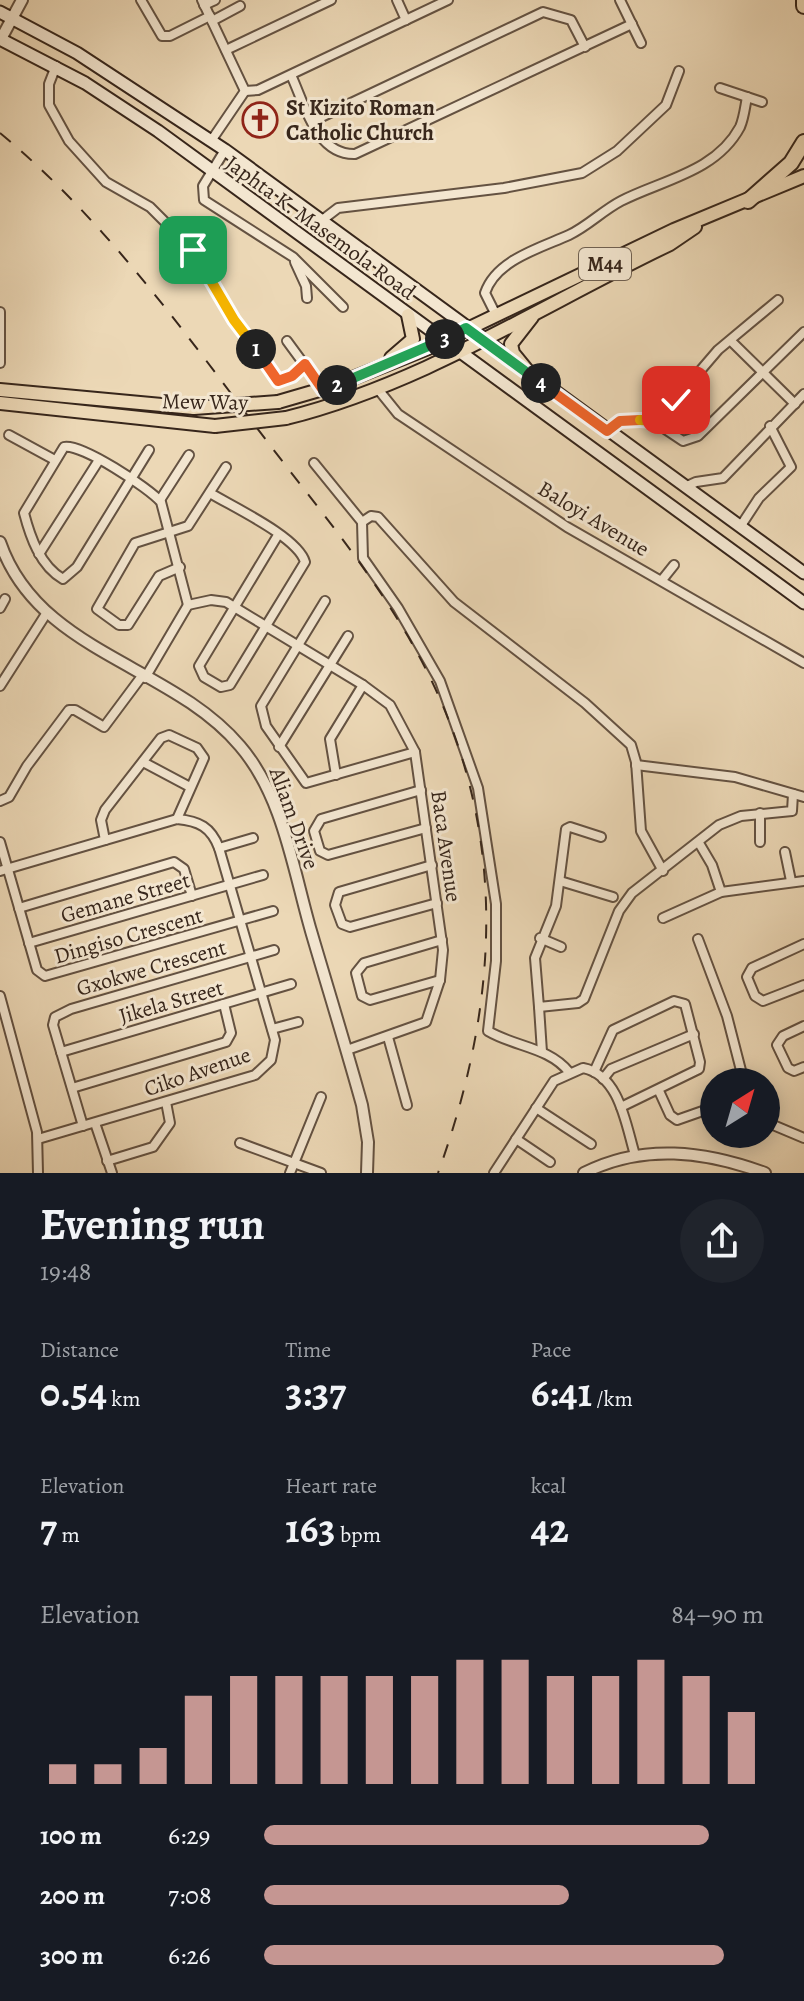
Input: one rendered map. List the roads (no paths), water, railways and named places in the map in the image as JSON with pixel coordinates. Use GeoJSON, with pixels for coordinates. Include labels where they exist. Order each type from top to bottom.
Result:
{"type":"FeatureCollection","features":[{"type":"Feature","properties":{"kind":"highway"},"geometry":{"type":"LineString","coordinates":[[748,201],[791,163],[804,142]]}},
{"type":"Feature","properties":{"kind":"main road","name":"Japhta K. Masemola Road"},"geometry":{"type":"LineString","coordinates":[[0,12],[171,112],[804,573]]}},
{"type":"Feature","properties":{"kind":"main road","name":"Japhta K. Masemola Road"},"geometry":{"type":"LineString","coordinates":[[1,39],[56,66],[158,131],[804,603]]}},
{"type":"Feature","properties":{"kind":"main road"},"geometry":{"type":"LineString","coordinates":[[158,131],[171,112]]}},
{"type":"Feature","properties":{"kind":"main road","name":"Mew Way"},"geometry":{"type":"LineString","coordinates":[[0,390],[194,408],[278,402],[365,374],[444,340],[674,230],[701,222],[804,176]]}},
{"type":"Feature","properties":{"kind":"main road","name":"Mew Way"},"geometry":{"type":"LineString","coordinates":[[0,403],[215,426],[286,418],[377,388],[458,350],[670,244],[701,222]]}},
{"type":"Feature","properties":{"kind":"main road"},"geometry":{"type":"LineString","coordinates":[[531,375],[513,353],[511,341],[537,312]]}},
{"type":"Feature","properties":{"kind":"main road"},"geometry":{"type":"LineString","coordinates":[[365,374],[410,343],[414,331],[408,315]]}},
{"type":"Feature","properties":{"kind":"street"},"geometry":{"type":"LineString","coordinates":[[1,39],[22,0]]}},
{"type":"Feature","properties":{"kind":"street"},"geometry":{"type":"LineString","coordinates":[[141,0],[162,36],[170,36],[240,6]]}},
{"type":"Feature","properties":{"kind":"street"},"geometry":{"type":"LineString","coordinates":[[215,0],[203,3],[245,91]]}},
{"type":"Feature","properties":{"kind":"street"},"geometry":{"type":"LineString","coordinates":[[226,50],[317,3],[331,0]]}},
{"type":"Feature","properties":{"kind":"street"},"geometry":{"type":"LineString","coordinates":[[397,0],[406,20]]}},
{"type":"Feature","properties":{"kind":"street"},"geometry":{"type":"LineString","coordinates":[[245,91],[255,91],[291,75],[448,0]]}},
{"type":"Feature","properties":{"kind":"street"},"geometry":{"type":"LineString","coordinates":[[620,0],[641,43]]}},
{"type":"Feature","properties":{"kind":"street"},"geometry":{"type":"LineString","coordinates":[[313,121],[543,12],[571,20],[585,47]]}},
{"type":"Feature","properties":{"kind":"street"},"geometry":{"type":"LineString","coordinates":[[291,75],[326,146],[355,154],[632,24]]}},
{"type":"Feature","properties":{"kind":"street"},"geometry":{"type":"LineString","coordinates":[[56,66],[49,84],[49,105],[69,141],[106,182],[150,207],[193,250],[234,320],[276,379],[284,381],[305,364]]}},
{"type":"Feature","properties":{"kind":"street"},"geometry":{"type":"LineString","coordinates":[[321,221],[338,208],[504,188],[582,173],[617,151],[666,105],[679,71]]}},
{"type":"Feature","properties":{"kind":"street"},"geometry":{"type":"LineString","coordinates":[[720,88],[762,102]]}},
{"type":"Feature","properties":{"kind":"street"},"geometry":{"type":"LineString","coordinates":[[211,141],[245,91]]}},
{"type":"Feature","properties":{"kind":"street"},"geometry":{"type":"LineString","coordinates":[[496,315],[485,293],[492,280],[509,265],[576,232],[642,188],[683,176],[718,152],[740,126],[747,97]]}},
{"type":"Feature","properties":{"kind":"street"},"geometry":{"type":"LineString","coordinates":[[225,150],[201,191],[204,200],[293,257],[343,307]]}},
{"type":"Feature","properties":{"kind":"street"},"geometry":{"type":"LineString","coordinates":[[293,257],[306,286],[307,298]]}},
{"type":"Feature","properties":{"kind":"street"},"geometry":{"type":"LineString","coordinates":[[653,421],[664,413],[707,361],[778,300]]}},
{"type":"Feature","properties":{"kind":"street"},"geometry":{"type":"LineString","coordinates":[[0,312],[0,363]]}},
{"type":"Feature","properties":{"kind":"street"},"geometry":{"type":"LineString","coordinates":[[607,431],[625,420],[653,421],[683,441],[693,438],[804,332]]}},
{"type":"Feature","properties":{"kind":"street"},"geometry":{"type":"LineString","coordinates":[[287,341],[323,390]]}},
{"type":"Feature","properties":{"kind":"street"},"geometry":{"type":"LineString","coordinates":[[731,341],[795,404]]}},
{"type":"Feature","properties":{"kind":"street","name":"Baloyi Avenue"},"geometry":{"type":"LineString","coordinates":[[377,388],[398,414],[567,527],[804,663]]}},
{"type":"Feature","properties":{"kind":"street"},"geometry":{"type":"LineString","coordinates":[[685,487],[723,478],[804,394]]}},
{"type":"Feature","properties":{"kind":"street"},"geometry":{"type":"LineString","coordinates":[[740,527],[755,503],[791,467],[770,426]]}},
{"type":"Feature","properties":{"kind":"street"},"geometry":{"type":"LineString","coordinates":[[9,435],[53,459]]}},
{"type":"Feature","properties":{"kind":"street"},"geometry":{"type":"LineString","coordinates":[[0,801],[9,797],[33,757],[70,709],[104,727],[143,677],[188,605],[160,500],[131,479],[99,460],[70,446],[60,450],[24,510],[39,554],[59,577],[72,574],[131,479],[149,450]]}},
{"type":"Feature","properties":{"kind":"street"},"geometry":{"type":"LineString","coordinates":[[160,500],[189,455]]}},
{"type":"Feature","properties":{"kind":"street"},"geometry":{"type":"LineString","coordinates":[[39,554],[99,460]]}},
{"type":"Feature","properties":{"kind":"street"},"geometry":{"type":"LineString","coordinates":[[314,463],[362,522],[363,558],[398,608],[440,681],[478,788],[496,904],[496,961],[488,1031],[508,1042],[557,1058],[569,1072]]}},
{"type":"Feature","properties":{"kind":"street"},"geometry":{"type":"LineString","coordinates":[[180,567],[159,576],[128,625],[119,625],[97,609],[135,543],[188,526],[226,467]]}},
{"type":"Feature","properties":{"kind":"street"},"geometry":{"type":"LineString","coordinates":[[210,493],[278,535],[299,549],[305,562],[230,685],[214,684],[200,672],[199,666],[278,535]]}},
{"type":"Feature","properties":{"kind":"street"},"geometry":{"type":"LineString","coordinates":[[362,522],[371,516],[378,517],[454,602],[585,703],[631,745],[636,765],[641,831],[663,871]]}},
{"type":"Feature","properties":{"kind":"street","name":"Aliam Drive"},"geometry":{"type":"LineString","coordinates":[[0,542],[16,578],[46,614],[223,728],[261,776],[281,827],[347,1050],[365,1118],[367,1173]]}},
{"type":"Feature","properties":{"kind":"street"},"geometry":{"type":"LineString","coordinates":[[662,580],[674,565]]}},
{"type":"Feature","properties":{"kind":"street","name":"Baca Avenue"},"geometry":{"type":"LineString","coordinates":[[188,605],[211,600],[234,606],[363,685],[390,705],[415,752],[442,940],[440,980],[426,1022],[347,1050]]}},
{"type":"Feature","properties":{"kind":"street"},"geometry":{"type":"LineString","coordinates":[[325,601],[260,709],[261,717],[304,782],[415,752]]}},
{"type":"Feature","properties":{"kind":"street"},"geometry":{"type":"LineString","coordinates":[[1,681],[46,614]]}},
{"type":"Feature","properties":{"kind":"street"},"geometry":{"type":"LineString","coordinates":[[279,747],[348,636]]}},
{"type":"Feature","properties":{"kind":"street"},"geometry":{"type":"LineString","coordinates":[[336,775],[330,739],[363,685]]}},
{"type":"Feature","properties":{"kind":"street"},"geometry":{"type":"LineString","coordinates":[[105,840],[102,815],[163,736],[171,735],[192,745],[204,758],[177,819]]}},
{"type":"Feature","properties":{"kind":"street"},"geometry":{"type":"LineString","coordinates":[[143,762],[190,787]]}},
{"type":"Feature","properties":{"kind":"street"},"geometry":{"type":"LineString","coordinates":[[636,765],[735,777],[804,797]]}},
{"type":"Feature","properties":{"kind":"street"},"geometry":{"type":"LineString","coordinates":[[421,790],[321,819],[314,831],[320,851],[328,855],[426,828]]}},
{"type":"Feature","properties":{"kind":"street"},"geometry":{"type":"LineString","coordinates":[[539,1007],[578,1003],[584,999],[623,905],[663,871],[719,825],[760,813],[791,812],[793,794]]}},
{"type":"Feature","properties":{"kind":"street"},"geometry":{"type":"LineString","coordinates":[[760,813],[760,842]]}},
{"type":"Feature","properties":{"kind":"street"},"geometry":{"type":"LineString","coordinates":[[0,842],[4,870],[177,819],[208,828],[219,848],[253,838]]}},
{"type":"Feature","properties":{"kind":"street"},"geometry":{"type":"LineString","coordinates":[[542,1052],[533,967],[540,938],[554,911],[566,828],[601,837]]}},
{"type":"Feature","properties":{"kind":"street"},"geometry":{"type":"LineString","coordinates":[[699,843],[712,865],[721,892]]}},
{"type":"Feature","properties":{"kind":"street","name":"Ciko Avenue"},"geometry":{"type":"LineString","coordinates":[[38,1139],[262,1070],[273,1056],[272,1029],[263,993],[219,848]]}},
{"type":"Feature","properties":{"kind":"street"},"geometry":{"type":"LineString","coordinates":[[785,852],[791,881]]}},
{"type":"Feature","properties":{"kind":"street"},"geometry":{"type":"LineString","coordinates":[[19,908],[174,862],[184,869],[192,896]]}},
{"type":"Feature","properties":{"kind":"street"},"geometry":{"type":"LineString","coordinates":[[432,865],[343,891],[337,894],[335,905],[342,924],[350,927],[437,903]]}},
{"type":"Feature","properties":{"kind":"street","name":"Dingiso Crescent"},"geometry":{"type":"LineString","coordinates":[[4,870],[37,970],[48,977],[240,921]]}},
{"type":"Feature","properties":{"kind":"street"},"geometry":{"type":"LineString","coordinates":[[230,884],[263,875]]}},
{"type":"Feature","properties":{"kind":"street"},"geometry":{"type":"LineString","coordinates":[[560,881],[613,897]]}},
{"type":"Feature","properties":{"kind":"street"},"geometry":{"type":"LineString","coordinates":[[663,918],[721,892],[804,881]]}},
{"type":"Feature","properties":{"kind":"street","name":"Gemane Street"},"geometry":{"type":"LineString","coordinates":[[29,943],[230,884]]}},
{"type":"Feature","properties":{"kind":"street"},"geometry":{"type":"LineString","coordinates":[[240,921],[273,911]]}},
{"type":"Feature","properties":{"kind":"street"},"geometry":{"type":"LineString","coordinates":[[540,938],[561,947]]}},
{"type":"Feature","properties":{"kind":"street"},"geometry":{"type":"LineString","coordinates":[[698,939],[727,1016],[740,1068]]}},
{"type":"Feature","properties":{"kind":"street"},"geometry":{"type":"LineString","coordinates":[[440,980],[370,1000],[362,996],[356,973],[364,963],[442,940]]}},
{"type":"Feature","properties":{"kind":"street"},"geometry":{"type":"LineString","coordinates":[[804,944],[752,968],[747,977],[755,996],[763,1001],[804,985]]}},
{"type":"Feature","properties":{"kind":"street","name":"Gxokwe Crescent"},"geometry":{"type":"LineString","coordinates":[[83,1126],[53,1025],[60,1014],[274,950]]}},
{"type":"Feature","properties":{"kind":"street","name":"Jikela Street"},"geometry":{"type":"LineString","coordinates":[[61,1052],[291,984]]}},
{"type":"Feature","properties":{"kind":"street"},"geometry":{"type":"LineString","coordinates":[[0,996],[38,1139],[38,1173]]}},
{"type":"Feature","properties":{"kind":"street"},"geometry":{"type":"LineString","coordinates":[[594,1072],[613,1030],[674,1001],[685,1004],[694,1034],[699,1069],[621,1107]]}},
{"type":"Feature","properties":{"kind":"street"},"geometry":{"type":"LineString","coordinates":[[72,1088],[226,1042],[231,1033],[224,1004]]}},
{"type":"Feature","properties":{"kind":"street"},"geometry":{"type":"LineString","coordinates":[[272,1029],[298,1022]]}},
{"type":"Feature","properties":{"kind":"street"},"geometry":{"type":"LineString","coordinates":[[804,1026],[783,1036],[777,1045],[788,1068],[794,1071],[804,1067]]}},
{"type":"Feature","properties":{"kind":"street"},"geometry":{"type":"LineString","coordinates":[[603,1079],[611,1069],[694,1034]]}},
{"type":"Feature","properties":{"kind":"street"},"geometry":{"type":"LineString","coordinates":[[388,1037],[407,1105]]}},
{"type":"Feature","properties":{"kind":"street"},"geometry":{"type":"LineString","coordinates":[[496,1172],[554,1081],[583,1068],[603,1079],[621,1107],[635,1155]]}},
{"type":"Feature","properties":{"kind":"street"},"geometry":{"type":"LineString","coordinates":[[659,1091],[670,1115],[677,1120],[700,1112]]}},
{"type":"Feature","properties":{"kind":"street"},"geometry":{"type":"LineString","coordinates":[[290,1173],[321,1097]]}},
{"type":"Feature","properties":{"kind":"street"},"geometry":{"type":"LineString","coordinates":[[107,1161],[157,1144],[170,1123],[166,1102]]}},
{"type":"Feature","properties":{"kind":"street"},"geometry":{"type":"LineString","coordinates":[[536,1108],[591,1144]]}},
{"type":"Feature","properties":{"kind":"street"},"geometry":{"type":"LineString","coordinates":[[95,1123],[112,1173]]}},
{"type":"Feature","properties":{"kind":"street"},"geometry":{"type":"LineString","coordinates":[[780,1128],[804,1138]]}},
{"type":"Feature","properties":{"kind":"street"},"geometry":{"type":"LineString","coordinates":[[516,1139],[550,1162]]}},
{"type":"Feature","properties":{"kind":"street"},"geometry":{"type":"LineString","coordinates":[[240,1143],[321,1173]]}},
{"type":"Feature","properties":{"kind":"street"},"geometry":{"type":"LineString","coordinates":[[584,1173],[635,1155],[696,1154],[765,1173]]}},
{"type":"Feature","properties":{"kind":"railway"},"geometry":{"type":"LineString","coordinates":[[0,133],[70,198],[164,306],[364,568],[398,620],[434,687],[461,754],[478,822],[486,891],[485,961],[476,1031],[461,1102],[438,1173]]}},
{"type":"Feature","properties":{"kind":"place","name":"St Kizito Roman Catholic Church"},"geometry":{"type":"Point","coordinates":[260,120]}}]}
